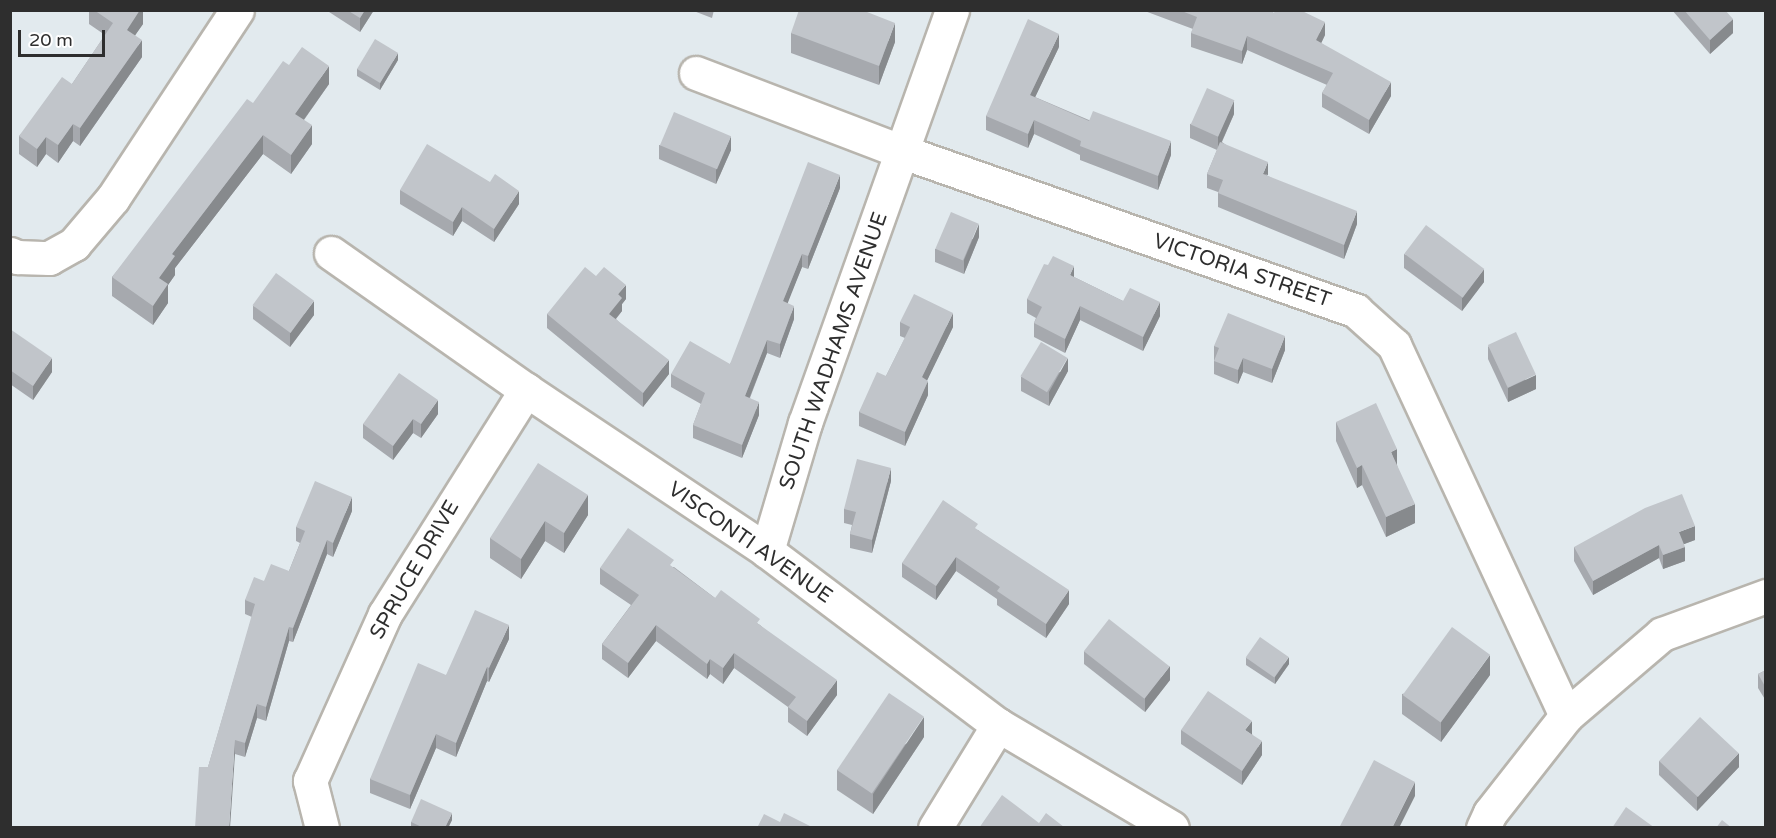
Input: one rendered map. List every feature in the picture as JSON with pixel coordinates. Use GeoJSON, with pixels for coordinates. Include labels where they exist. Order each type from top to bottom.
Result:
{"type":"FeatureCollection","features":[{"type":"Feature","properties":{"kind":"street"},"geometry":{"type":"LineString","coordinates":[[10,254],[18,257],[50,258],[74,244],[113,198],[237,10]]}},
{"type":"Feature","properties":{"kind":"street","name":"SOUTH WADHAMS AVENUE"},"geometry":{"type":"LineString","coordinates":[[767,551],[805,423],[952,10]]}},
{"type":"Feature","properties":{"kind":"street","name":"VICTORIA STREET"},"geometry":{"type":"LineString","coordinates":[[696,73],[903,152],[1356,311],[1394,345],[1566,716]]}},
{"type":"Feature","properties":{"kind":"street","name":"VISCONTI AVENUE"},"geometry":{"type":"LineString","coordinates":[[331,253],[526,390],[767,551],[998,725],[1172,828]]}},
{"type":"Feature","properties":{"kind":"street","name":"SPRUCE DRIVE"},"geometry":{"type":"LineString","coordinates":[[322,828],[310,781],[385,614],[526,390]]}},
{"type":"Feature","properties":{"kind":"street"},"geometry":{"type":"LineString","coordinates":[[1483,828],[1490,813],[1566,716],[1662,634],[1766,596]]}},
{"type":"Feature","properties":{"kind":"street"},"geometry":{"type":"LineString","coordinates":[[935,828],[998,725]]}},
{"type":"Feature","properties":{"kind":"building"},"geometry":{"type":"Polygon","coordinates":[[[94,10],[140,10],[127,30],[142,40],[80,128],[73,124],[58,145],[46,137],[37,149],[19,136],[62,77],[72,84],[113,23],[94,10]]]}},
{"type":"Feature","properties":{"kind":"building"},"geometry":{"type":"Polygon","coordinates":[[[347,10],[365,10],[360,18],[347,10]]]}},
{"type":"Feature","properties":{"kind":"building"},"geometry":{"type":"Polygon","coordinates":[[[799,10],[862,10],[895,23],[879,66],[791,33],[799,10]]]}},
{"type":"Feature","properties":{"kind":"building"},"geometry":{"type":"Polygon","coordinates":[[[1179,10],[1267,10],[1274,13],[1275,10],[1300,10],[1325,22],[1316,40],[1391,82],[1369,120],[1322,93],[1333,73],[1247,36],[1242,51],[1191,33],[1197,17],[1179,10]]]}},
{"type":"Feature","properties":{"kind":"building"},"geometry":{"type":"Polygon","coordinates":[[[1684,10],[1725,10],[1733,19],[1710,40],[1684,10]]]}},
{"type":"Feature","properties":{"kind":"building"},"geometry":{"type":"Polygon","coordinates":[[[1028,19],[1059,34],[1030,95],[1089,121],[1093,111],[1171,141],[1158,176],[1080,146],[1081,141],[1034,120],[1028,134],[986,116],[1028,19]]]}},
{"type":"Feature","properties":{"kind":"building"},"geometry":{"type":"Polygon","coordinates":[[[375,39],[398,53],[380,83],[357,69],[375,39]]]}},
{"type":"Feature","properties":{"kind":"building"},"geometry":{"type":"Polygon","coordinates":[[[302,47],[329,66],[295,114],[312,125],[291,155],[263,135],[172,254],[175,256],[159,278],[168,284],[153,306],[112,277],[247,99],[253,103],[283,61],[289,65],[302,47]]]}},
{"type":"Feature","properties":{"kind":"building"},"geometry":{"type":"Polygon","coordinates":[[[1207,88],[1234,100],[1218,137],[1191,125],[1207,88]]]}},
{"type":"Feature","properties":{"kind":"building"},"geometry":{"type":"Polygon","coordinates":[[[674,112],[731,136],[717,169],[660,145],[674,112]]]}},
{"type":"Feature","properties":{"kind":"building"},"geometry":{"type":"Polygon","coordinates":[[[1220,142],[1268,162],[1263,174],[1357,211],[1344,245],[1218,193],[1223,180],[1207,174],[1220,142]]]}},
{"type":"Feature","properties":{"kind":"building"},"geometry":{"type":"Polygon","coordinates":[[[427,144],[490,182],[495,174],[519,191],[494,229],[462,207],[453,222],[400,190],[427,144]]]}},
{"type":"Feature","properties":{"kind":"building"},"geometry":{"type":"Polygon","coordinates":[[[808,162],[840,175],[808,256],[802,254],[783,301],[794,306],[780,344],[767,340],[745,396],[759,402],[742,445],[693,425],[705,393],[671,374],[690,341],[730,364],[808,162]]]}},
{"type":"Feature","properties":{"kind":"building"},"geometry":{"type":"Polygon","coordinates":[[[951,212],[979,224],[963,261],[935,249],[951,212]]]}},
{"type":"Feature","properties":{"kind":"building"},"geometry":{"type":"Polygon","coordinates":[[[1426,225],[1484,269],[1463,298],[1404,254],[1426,225]]]}},
{"type":"Feature","properties":{"kind":"building"},"geometry":{"type":"Polygon","coordinates":[[[1053,256],[1074,266],[1070,275],[1123,301],[1130,288],[1160,302],[1143,337],[1080,306],[1065,339],[1034,323],[1042,307],[1027,299],[1044,264],[1048,265],[1053,256]]]}},
{"type":"Feature","properties":{"kind":"building"},"geometry":{"type":"Polygon","coordinates":[[[585,267],[596,276],[604,267],[626,285],[618,294],[622,298],[609,314],[669,360],[643,393],[547,314],[585,267]]]}},
{"type":"Feature","properties":{"kind":"building"},"geometry":{"type":"Polygon","coordinates":[[[276,273],[314,301],[291,333],[252,305],[276,273]]]}},
{"type":"Feature","properties":{"kind":"building"},"geometry":{"type":"Polygon","coordinates":[[[914,294],[953,313],[922,377],[928,381],[905,432],[859,412],[877,372],[886,376],[910,327],[900,322],[914,294]]]}},
{"type":"Feature","properties":{"kind":"building"},"geometry":{"type":"Polygon","coordinates":[[[1228,313],[1285,336],[1272,369],[1243,358],[1238,370],[1214,361],[1219,348],[1214,346],[1228,313]]]}},
{"type":"Feature","properties":{"kind":"building"},"geometry":{"type":"Polygon","coordinates":[[[10,329],[52,358],[33,386],[10,370],[10,329]]]}},
{"type":"Feature","properties":{"kind":"building"},"geometry":{"type":"Polygon","coordinates":[[[1516,332],[1536,375],[1508,388],[1488,345],[1516,332]]]}},
{"type":"Feature","properties":{"kind":"building"},"geometry":{"type":"Polygon","coordinates":[[[1041,342],[1068,358],[1047,392],[1020,376],[1041,342]]]}},
{"type":"Feature","properties":{"kind":"building"},"geometry":{"type":"Polygon","coordinates":[[[399,373],[438,400],[421,424],[413,419],[393,446],[363,424],[399,373]]]}},
{"type":"Feature","properties":{"kind":"building"},"geometry":{"type":"Polygon","coordinates":[[[1376,403],[1397,449],[1391,452],[1415,504],[1386,517],[1362,465],[1357,468],[1336,422],[1376,403]]]}},
{"type":"Feature","properties":{"kind":"building"},"geometry":{"type":"Polygon","coordinates":[[[857,459],[891,468],[872,540],[850,534],[856,512],[844,509],[857,459]]]}},
{"type":"Feature","properties":{"kind":"building"},"geometry":{"type":"Polygon","coordinates":[[[538,463],[588,495],[564,533],[545,521],[521,559],[490,538],[538,463]]]}},
{"type":"Feature","properties":{"kind":"building"},"geometry":{"type":"Polygon","coordinates":[[[315,481],[352,497],[333,543],[327,540],[293,628],[289,627],[266,707],[257,704],[245,743],[235,740],[229,828],[195,828],[199,767],[208,767],[255,604],[245,600],[254,577],[264,581],[271,564],[289,571],[305,531],[296,527],[315,481]]]}},
{"type":"Feature","properties":{"kind":"building"},"geometry":{"type":"Polygon","coordinates":[[[1682,494],[1695,526],[1679,532],[1685,547],[1663,555],[1659,545],[1593,581],[1574,547],[1645,508],[1682,494]]]}},
{"type":"Feature","properties":{"kind":"building"},"geometry":{"type":"Polygon","coordinates":[[[943,500],[978,524],[975,528],[1069,590],[1046,624],[997,591],[1000,587],[956,557],[936,586],[902,563],[943,500]]]}},
{"type":"Feature","properties":{"kind":"building"},"geometry":{"type":"Polygon","coordinates":[[[628,528],[674,560],[670,565],[715,598],[721,590],[760,619],[757,623],[837,680],[807,721],[788,707],[796,697],[734,653],[723,668],[710,659],[707,664],[656,625],[628,663],[602,644],[639,595],[600,568],[628,528]]]}},
{"type":"Feature","properties":{"kind":"building"},"geometry":{"type":"Polygon","coordinates":[[[475,610],[509,625],[489,668],[487,667],[456,743],[436,734],[410,795],[370,779],[418,663],[446,675],[475,610]]]}},
{"type":"Feature","properties":{"kind":"building"},"geometry":{"type":"Polygon","coordinates":[[[1109,619],[1170,666],[1144,699],[1084,651],[1109,619]]]}},
{"type":"Feature","properties":{"kind":"building"},"geometry":{"type":"Polygon","coordinates":[[[1452,627],[1490,655],[1441,723],[1403,695],[1452,627]]]}},
{"type":"Feature","properties":{"kind":"building"},"geometry":{"type":"Polygon","coordinates":[[[1260,637],[1289,657],[1274,678],[1246,657],[1260,637]]]}},
{"type":"Feature","properties":{"kind":"building"},"geometry":{"type":"Polygon","coordinates":[[[1766,670],[1766,688],[1758,674],[1766,670]]]}},
{"type":"Feature","properties":{"kind":"building"},"geometry":{"type":"Polygon","coordinates":[[[1208,691],[1252,721],[1245,730],[1262,741],[1242,771],[1181,730],[1208,691]]]}},
{"type":"Feature","properties":{"kind":"building"},"geometry":{"type":"Polygon","coordinates":[[[889,693],[924,716],[872,794],[837,770],[889,693]]]}},
{"type":"Feature","properties":{"kind":"building"},"geometry":{"type":"Polygon","coordinates":[[[1700,717],[1739,753],[1698,797],[1659,761],[1700,717]]]}},
{"type":"Feature","properties":{"kind":"building"},"geometry":{"type":"Polygon","coordinates":[[[1374,760],[1415,782],[1392,828],[1339,828],[1374,760]]]}},
{"type":"Feature","properties":{"kind":"building"},"geometry":{"type":"Polygon","coordinates":[[[1002,795],[1039,823],[1046,813],[1064,827],[979,828],[1002,795]]]}},
{"type":"Feature","properties":{"kind":"building"},"geometry":{"type":"Polygon","coordinates":[[[421,799],[452,813],[445,828],[424,828],[411,822],[421,799]]]}},
{"type":"Feature","properties":{"kind":"building"},"geometry":{"type":"Polygon","coordinates":[[[1626,807],[1655,828],[1612,828],[1626,807]]]}},
{"type":"Feature","properties":{"kind":"building"},"geometry":{"type":"Polygon","coordinates":[[[784,813],[814,828],[757,828],[764,814],[780,822],[784,813]]]}},
{"type":"Feature","properties":{"kind":"building"},"geometry":{"type":"Polygon","coordinates":[[[1722,820],[1732,828],[1716,828],[1722,820]]]}}]}
